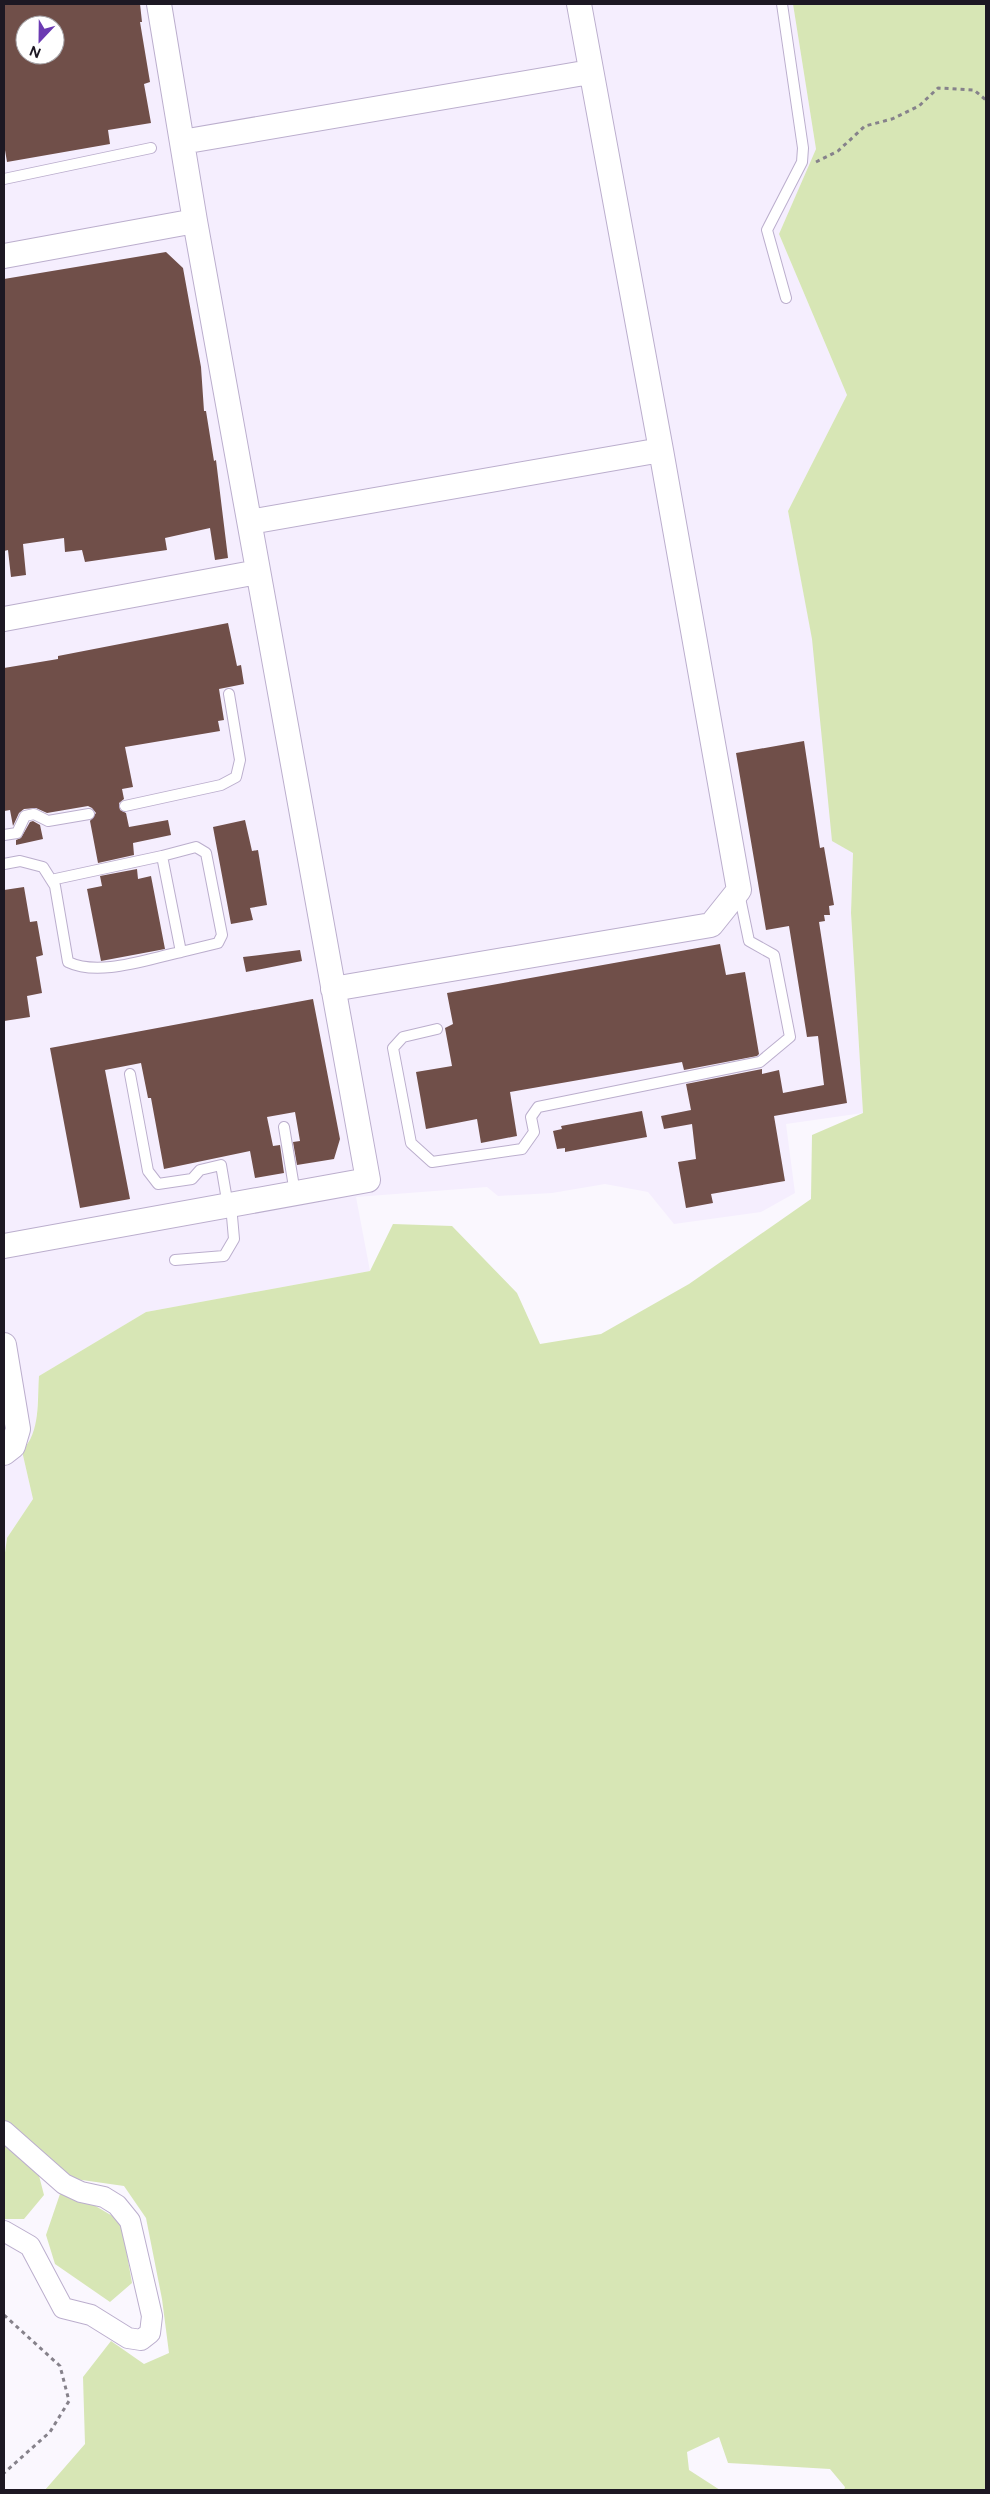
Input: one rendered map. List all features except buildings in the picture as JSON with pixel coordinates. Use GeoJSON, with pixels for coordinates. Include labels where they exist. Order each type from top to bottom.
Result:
{"type":"FeatureCollection","features":[{"type":"Feature","properties":{"kind":"street"},"geometry":{"type":"LineString","coordinates":[[4,1246],[368,1180],[195,222],[159,4]]}},
{"type":"Feature","properties":{"kind":"street"},"geometry":{"type":"LineString","coordinates":[[333,989],[711,925],[738,890],[661,450],[578,4]]}},
{"type":"Feature","properties":{"kind":"street"},"geometry":{"type":"LineString","coordinates":[[182,142],[590,72]]}},
{"type":"Feature","properties":{"kind":"street"},"geometry":{"type":"LineString","coordinates":[[4,256],[195,222]]}},
{"type":"Feature","properties":{"kind":"street"},"geometry":{"type":"LineString","coordinates":[[250,522],[661,450]]}},
{"type":"Feature","properties":{"kind":"street"},"geometry":{"type":"LineString","coordinates":[[4,619],[258,572]]}},
{"type":"Feature","properties":{"kind":"street"},"geometry":{"type":"LineString","coordinates":[[4,1344],[18,1429],[13,1446],[4,1454]]}},
{"type":"Feature","properties":{"kind":"street"},"geometry":{"type":"LineString","coordinates":[[4,2132],[64,2184],[81,2192],[104,2197],[117,2205],[130,2221],[152,2316],[150,2333],[141,2340],[128,2338],[91,2315],[63,2308],[30,2246],[4,2231]]}},
{"type":"Feature","properties":{"kind":"lane"},"geometry":{"type":"LineString","coordinates":[[782,4],[803,148],[802,162],[767,230],[786,298]]}},
{"type":"Feature","properties":{"kind":"lane"},"geometry":{"type":"LineString","coordinates":[[4,179],[151,148]]}},
{"type":"Feature","properties":{"kind":"lane"},"geometry":{"type":"LineString","coordinates":[[125,806],[222,785],[236,776],[240,760],[229,694]]}},
{"type":"Feature","properties":{"kind":"lane"},"geometry":{"type":"LineString","coordinates":[[4,835],[17,832],[25,816],[34,814],[48,821],[89,814]]}},
{"type":"Feature","properties":{"kind":"lane"},"geometry":{"type":"LineString","coordinates":[[4,864],[20,861],[43,867],[51,880],[55,886],[68,962],[80,968],[102,969],[180,952],[218,943],[222,935],[206,853],[196,847],[51,880]]}},
{"type":"Feature","properties":{"kind":"lane"},"geometry":{"type":"LineString","coordinates":[[162,856],[180,952]]}},
{"type":"Feature","properties":{"kind":"lane"},"geometry":{"type":"LineString","coordinates":[[437,1029],[403,1038],[393,1048],[411,1143],[432,1162],[522,1148],[534,1132],[531,1117],[538,1107],[760,1062],[790,1037],[774,955],[749,941],[738,890]]}},
{"type":"Feature","properties":{"kind":"lane"},"geometry":{"type":"LineString","coordinates":[[130,1074],[148,1170],[158,1184],[192,1179],[200,1170],[221,1165],[234,1239],[224,1256],[175,1260]]}},
{"type":"Feature","properties":{"kind":"lane"},"geometry":{"type":"LineString","coordinates":[[284,1127],[295,1193]]}},
{"type":"Feature","properties":{"kind":"path"},"geometry":{"type":"LineString","coordinates":[[802,162],[814,163],[838,151],[865,126],[892,119],[919,106],[938,88],[974,90],[986,100]]}},
{"type":"Feature","properties":{"kind":"path"},"geometry":{"type":"LineString","coordinates":[[4,2315],[60,2366],[68,2401],[50,2432],[4,2473]]}},
{"type":"Feature","properties":{"kind":"shaded area"},"geometry":{"type":"Polygon","coordinates":[[[4,4],[793,4],[816,149],[779,234],[847,395],[788,511],[853,852],[851,913],[863,1113],[786,1124],[795,1193],[761,1212],[674,1224],[648,1192],[605,1184],[552,1193],[498,1196],[487,1187],[356,1197],[370,1271],[146,1312],[39,1376],[36,1430],[22,1451],[33,1499],[7,1538],[4,1560],[4,4]]]}},
{"type":"Feature","properties":{"kind":"green space"},"geometry":{"type":"Polygon","coordinates":[[[793,4],[986,4],[986,2490],[844,2490],[845,2487],[830,2469],[728,2463],[719,2437],[687,2452],[689,2470],[720,2490],[45,2490],[85,2444],[83,2377],[111,2341],[144,2364],[169,2353],[162,2299],[146,2218],[124,2186],[68,2178],[4,2122],[4,1560],[7,1538],[33,1499],[22,1451],[28,1443],[35,1425],[39,1376],[146,1312],[370,1271],[393,1224],[452,1226],[517,1293],[540,1344],[601,1334],[689,1284],[811,1199],[812,1135],[863,1113],[851,913],[853,853],[832,841],[812,639],[788,511],[847,395],[779,234],[816,149],[793,4]]]}},
{"type":"Feature","properties":{"kind":"green space"},"geometry":{"type":"Polygon","coordinates":[[[4,2138],[36,2164],[44,2195],[24,2219],[4,2219],[4,2138]]]}},
{"type":"Feature","properties":{"kind":"green space"},"geometry":{"type":"Polygon","coordinates":[[[60,2194],[92,2204],[121,2221],[132,2283],[110,2302],[55,2264],[46,2235],[60,2194]]]}}]}
